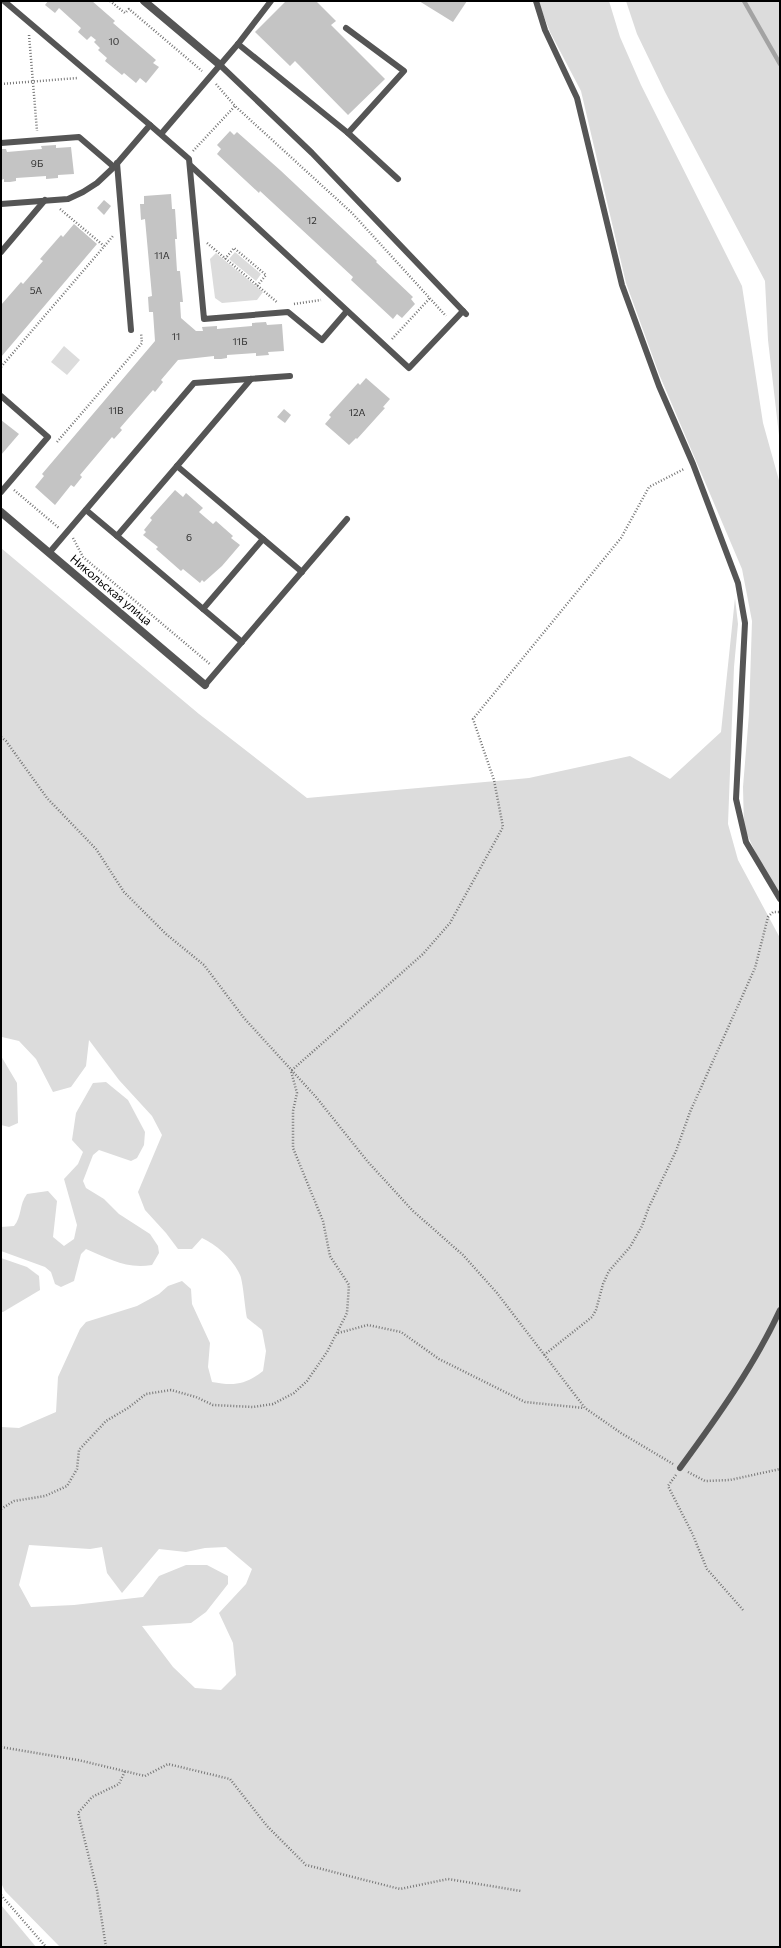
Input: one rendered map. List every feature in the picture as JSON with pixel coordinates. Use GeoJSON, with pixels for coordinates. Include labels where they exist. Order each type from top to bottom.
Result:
{"type":"FeatureCollection","features":[{"type":"Feature","properties":{"kind":"street"},"geometry":{"type":"LineString","coordinates":[[144,1],[220,65]]}},
{"type":"Feature","properties":{"kind":"street","name":"Никольская улица"},"geometry":{"type":"LineString","coordinates":[[1,512],[205,685]]}},
{"type":"Feature","properties":{"kind":"lane"},"geometry":{"type":"LineString","coordinates":[[4,1],[188,157],[191,166],[204,319],[288,312],[322,340],[347,311]]}},
{"type":"Feature","properties":{"kind":"lane"},"geometry":{"type":"LineString","coordinates":[[161,134],[238,44],[271,1]]}},
{"type":"Feature","properties":{"kind":"lane"},"geometry":{"type":"LineString","coordinates":[[536,1],[545,30],[576,98],[622,285],[659,386],[694,464],[738,583],[745,623],[736,799],[746,842],[780,899]]}},
{"type":"Feature","properties":{"kind":"lane"},"geometry":{"type":"LineString","coordinates":[[346,28],[404,71],[348,133]]}},
{"type":"Feature","properties":{"kind":"lane"},"geometry":{"type":"LineString","coordinates":[[238,44],[348,133],[398,179]]}},
{"type":"Feature","properties":{"kind":"lane"},"geometry":{"type":"LineString","coordinates":[[191,166],[409,368],[452,322],[464,312],[312,153],[220,65]]}},
{"type":"Feature","properties":{"kind":"lane"},"geometry":{"type":"LineString","coordinates":[[1,204],[68,198],[83,192],[97,183],[115,165],[150,125]]}},
{"type":"Feature","properties":{"kind":"lane"},"geometry":{"type":"LineString","coordinates":[[1,143],[79,136],[115,165],[131,330]]}},
{"type":"Feature","properties":{"kind":"lane"},"geometry":{"type":"LineString","coordinates":[[1,252],[47,200]]}},
{"type":"Feature","properties":{"kind":"lane"},"geometry":{"type":"LineString","coordinates":[[49,553],[194,383],[290,376]]}},
{"type":"Feature","properties":{"kind":"lane"},"geometry":{"type":"LineString","coordinates":[[117,536],[250,379]]}},
{"type":"Feature","properties":{"kind":"lane"},"geometry":{"type":"LineString","coordinates":[[1,396],[48,436],[1,492]]}},
{"type":"Feature","properties":{"kind":"lane"},"geometry":{"type":"LineString","coordinates":[[176,466],[302,572]]}},
{"type":"Feature","properties":{"kind":"lane"},"geometry":{"type":"LineString","coordinates":[[86,510],[242,642]]}},
{"type":"Feature","properties":{"kind":"lane"},"geometry":{"type":"LineString","coordinates":[[205,685],[347,519]]}},
{"type":"Feature","properties":{"kind":"lane"},"geometry":{"type":"LineString","coordinates":[[204,609],[263,539]]}},
{"type":"Feature","properties":{"kind":"lane"},"geometry":{"type":"LineString","coordinates":[[680,1468],[716,1418],[771,1329],[780,1310]]}},
{"type":"Feature","properties":{"kind":"path"},"geometry":{"type":"LineString","coordinates":[[110,1],[125,13],[129,8],[209,77],[235,106],[352,213],[452,322]]}},
{"type":"Feature","properties":{"kind":"path"},"geometry":{"type":"LineString","coordinates":[[28,22],[38,140]]}},
{"type":"Feature","properties":{"kind":"path"},"geometry":{"type":"LineString","coordinates":[[1,84],[92,76]]}},
{"type":"Feature","properties":{"kind":"path"},"geometry":{"type":"LineString","coordinates":[[188,157],[235,106]]}},
{"type":"Feature","properties":{"kind":"path"},"geometry":{"type":"LineString","coordinates":[[47,200],[104,246]]}},
{"type":"Feature","properties":{"kind":"path"},"geometry":{"type":"LineString","coordinates":[[1,367],[122,225]]}},
{"type":"Feature","properties":{"kind":"path"},"geometry":{"type":"LineString","coordinates":[[197,235],[288,312]]}},
{"type":"Feature","properties":{"kind":"path"},"geometry":{"type":"LineString","coordinates":[[225,259],[234,248],[266,275],[257,286]]}},
{"type":"Feature","properties":{"kind":"path"},"geometry":{"type":"LineString","coordinates":[[385,346],[430,298]]}},
{"type":"Feature","properties":{"kind":"path"},"geometry":{"type":"LineString","coordinates":[[56,444],[142,343]]}},
{"type":"Feature","properties":{"kind":"path"},"geometry":{"type":"LineString","coordinates":[[291,1071],[423,954],[450,923],[503,827],[494,780],[473,719],[621,538],[649,487],[694,464]]}},
{"type":"Feature","properties":{"kind":"path"},"geometry":{"type":"LineString","coordinates":[[7,485],[67,532],[83,557],[218,671]]}},
{"type":"Feature","properties":{"kind":"path"},"geometry":{"type":"LineString","coordinates":[[15,491],[20,485]]}},
{"type":"Feature","properties":{"kind":"path"},"geometry":{"type":"LineString","coordinates":[[1,737],[6,741],[47,798],[96,849],[124,892],[166,934],[204,965],[244,1018],[316,1097],[368,1162],[413,1211],[463,1255],[487,1282],[585,1408],[621,1433],[704,1481],[730,1480],[780,1469]]}},
{"type":"Feature","properties":{"kind":"path"},"geometry":{"type":"LineString","coordinates":[[544,1356],[592,1317],[596,1310],[603,1284],[609,1271],[630,1247],[642,1226],[649,1207],[676,1151],[690,1112],[755,968],[768,918],[773,912],[780,912]]}},
{"type":"Feature","properties":{"kind":"path"},"geometry":{"type":"LineString","coordinates":[[1,1509],[14,1501],[45,1496],[67,1486],[77,1470],[80,1450],[106,1421],[128,1408],[146,1394],[171,1390],[196,1397],[213,1405],[253,1407],[273,1404],[294,1393],[307,1381],[338,1333],[347,1313],[348,1285],[330,1256],[323,1221],[293,1148],[293,1111],[297,1093],[291,1071]]}},
{"type":"Feature","properties":{"kind":"path"},"geometry":{"type":"LineString","coordinates":[[338,1333],[368,1324],[401,1332],[439,1359],[525,1402],[585,1408]]}},
{"type":"Feature","properties":{"kind":"path"},"geometry":{"type":"LineString","coordinates":[[680,1468],[668,1486],[692,1533],[707,1569],[743,1610]]}},
{"type":"Feature","properties":{"kind":"path"},"geometry":{"type":"LineString","coordinates":[[1,1747],[78,1760],[145,1776],[168,1764],[230,1779],[267,1826],[306,1865],[400,1889],[448,1879],[521,1891]]}},
{"type":"Feature","properties":{"kind":"path"},"geometry":{"type":"LineString","coordinates":[[106,1947],[97,1890],[78,1813],[92,1797],[119,1784],[125,1771]]}},
{"type":"Feature","properties":{"kind":"path"},"geometry":{"type":"LineString","coordinates":[[1,1895],[46,1947]]}},
{"type":"Feature","properties":{"kind":"shaded area"},"geometry":{"type":"Polygon","coordinates":[[[538,1],[609,1],[620,37],[641,85],[742,286],[763,423],[780,484],[780,901],[744,828],[743,787],[749,714],[752,621],[742,569],[659,374],[626,283],[581,91],[550,32],[538,1]]]}},
{"type":"Feature","properties":{"kind":"shaded area"},"geometry":{"type":"Polygon","coordinates":[[[626,1],[780,1],[780,444],[768,340],[765,281],[665,92],[637,34],[626,1]]]}},
{"type":"Feature","properties":{"kind":"shaded area"},"geometry":{"type":"Polygon","coordinates":[[[235,252],[261,274],[256,281],[229,259],[235,252]]]}},
{"type":"Feature","properties":{"kind":"shaded area"},"geometry":{"type":"Polygon","coordinates":[[[216,253],[263,292],[257,300],[222,303],[215,298],[210,259],[216,253]]]}},
{"type":"Feature","properties":{"kind":"shaded area"},"geometry":{"type":"Polygon","coordinates":[[[64,346],[80,360],[67,375],[51,362],[64,346]]]}},
{"type":"Feature","properties":{"kind":"shaded area"},"geometry":{"type":"Polygon","coordinates":[[[1,548],[199,714],[307,798],[529,778],[630,756],[670,779],[721,732],[735,598],[738,624],[734,667],[728,824],[738,860],[780,938],[780,1947],[60,1947],[5,1891],[1,1883],[1,1427],[19,1428],[56,1412],[58,1377],[80,1329],[86,1322],[137,1306],[159,1294],[168,1286],[182,1281],[191,1289],[192,1304],[210,1343],[208,1367],[212,1382],[233,1384],[245,1382],[257,1376],[263,1371],[266,1351],[262,1330],[247,1318],[241,1278],[237,1269],[229,1258],[213,1244],[202,1238],[192,1249],[178,1249],[145,1210],[138,1192],[162,1135],[152,1116],[119,1080],[89,1040],[86,1066],[71,1087],[53,1092],[36,1059],[19,1041],[2,1037],[1,1056],[1,548]],[[29,1545],[19,1585],[31,1607],[74,1605],[143,1597],[159,1576],[186,1565],[207,1565],[228,1576],[228,1584],[206,1612],[191,1623],[142,1626],[173,1667],[195,1688],[221,1690],[236,1675],[233,1643],[219,1613],[246,1584],[252,1569],[226,1547],[205,1548],[186,1552],[159,1549],[122,1593],[107,1573],[102,1547],[90,1549],[29,1545]]]}},
{"type":"Feature","properties":{"kind":"shaded area"},"geometry":{"type":"Polygon","coordinates":[[[1,1056],[17,1083],[18,1123],[9,1127],[1,1125],[1,1056]]]}},
{"type":"Feature","properties":{"kind":"shaded area"},"geometry":{"type":"Polygon","coordinates":[[[106,1082],[128,1100],[145,1132],[144,1145],[137,1158],[131,1161],[99,1150],[93,1155],[83,1181],[86,1188],[104,1199],[119,1214],[150,1234],[158,1246],[159,1253],[152,1265],[134,1266],[110,1260],[86,1249],[81,1254],[74,1281],[61,1287],[55,1284],[51,1272],[45,1267],[1,1251],[1,1227],[14,1226],[17,1222],[24,1198],[27,1194],[48,1191],[57,1201],[53,1237],[64,1246],[74,1239],[77,1225],[64,1179],[78,1164],[83,1152],[72,1140],[76,1113],[93,1083],[106,1082]]]}},
{"type":"Feature","properties":{"kind":"shaded area"},"geometry":{"type":"Polygon","coordinates":[[[1,1258],[27,1267],[39,1276],[40,1290],[3,1312],[1,1312],[1,1258]]]}},
{"type":"Feature","properties":{"kind":"shaded area"},"geometry":{"type":"Polygon","coordinates":[[[1,1905],[36,1947],[1,1947],[1,1905]]]}},
{"type":"Feature","properties":{"kind":"building"},"geometry":{"type":"Polygon","coordinates":[[[48,1],[92,1],[115,21],[113,23],[156,60],[153,63],[159,67],[146,83],[140,78],[136,83],[124,73],[122,75],[105,61],[107,58],[98,50],[100,48],[94,42],[96,40],[91,36],[87,40],[78,32],[81,28],[59,8],[55,13],[45,5],[48,1]]]}},
{"type":"Feature","properties":{"kind":"building"},"geometry":{"type":"Polygon","coordinates":[[[286,1],[316,1],[336,21],[331,25],[385,79],[348,115],[295,61],[290,66],[255,32],[286,1]]]}},
{"type":"Feature","properties":{"kind":"building"},"geometry":{"type":"Polygon","coordinates":[[[419,1],[467,1],[453,22],[419,1]]]}},
{"type":"Feature","properties":{"kind":"building"},"geometry":{"type":"Polygon","coordinates":[[[230,131],[234,135],[237,132],[280,170],[413,297],[411,299],[415,304],[402,318],[397,314],[393,319],[351,280],[353,277],[260,191],[259,193],[217,154],[221,149],[217,145],[230,131]]]}},
{"type":"Feature","properties":{"kind":"building"},"geometry":{"type":"Polygon","coordinates":[[[56,145],[56,148],[71,147],[74,174],[58,175],[58,178],[46,179],[46,176],[16,178],[16,181],[10,182],[4,182],[4,179],[1,180],[1,149],[6,149],[7,152],[42,149],[41,146],[56,145]]]}},
{"type":"Feature","properties":{"kind":"building"},"geometry":{"type":"Polygon","coordinates":[[[171,194],[172,209],[175,209],[177,271],[180,271],[183,302],[180,302],[181,318],[196,331],[203,331],[202,327],[217,326],[217,329],[252,326],[252,323],[266,322],[267,325],[282,324],[284,351],[268,352],[269,355],[256,356],[256,353],[227,355],[227,358],[221,359],[214,359],[214,356],[178,360],[161,380],[163,382],[155,392],[153,390],[120,428],[122,430],[114,439],[112,437],[80,475],[82,477],[74,487],[71,485],[55,505],[35,487],[44,476],[42,474],[155,341],[153,312],[149,312],[148,297],[152,296],[145,219],[141,220],[140,204],[144,204],[144,196],[171,194]]]}},
{"type":"Feature","properties":{"kind":"building"},"geometry":{"type":"Polygon","coordinates":[[[104,200],[111,206],[104,215],[97,208],[104,200]]]}},
{"type":"Feature","properties":{"kind":"building"},"geometry":{"type":"Polygon","coordinates":[[[74,224],[97,244],[1,357],[1,305],[21,282],[23,284],[43,261],[40,259],[61,235],[63,237],[74,224]]]}},
{"type":"Feature","properties":{"kind":"building"},"geometry":{"type":"Polygon","coordinates":[[[366,378],[390,399],[383,407],[385,408],[357,439],[356,438],[349,445],[325,424],[331,417],[329,415],[358,383],[360,385],[366,378]]]}},
{"type":"Feature","properties":{"kind":"building"},"geometry":{"type":"Polygon","coordinates":[[[284,409],[291,415],[285,423],[277,417],[284,409]]]}},
{"type":"Feature","properties":{"kind":"building"},"geometry":{"type":"Polygon","coordinates":[[[1,420],[19,434],[1,455],[1,420]]]}},
{"type":"Feature","properties":{"kind":"building"},"geometry":{"type":"Polygon","coordinates":[[[175,490],[183,497],[186,493],[203,508],[199,512],[213,524],[216,521],[233,536],[231,538],[240,545],[222,566],[204,582],[202,580],[200,583],[183,569],[181,571],[156,549],[158,547],[143,535],[146,532],[144,530],[152,520],[150,518],[175,490]]]}},
{"type":"Feature","properties":{"kind":"waterway"},"geometry":{"type":"LineString","coordinates":[[744,1],[780,64]]}}]}
